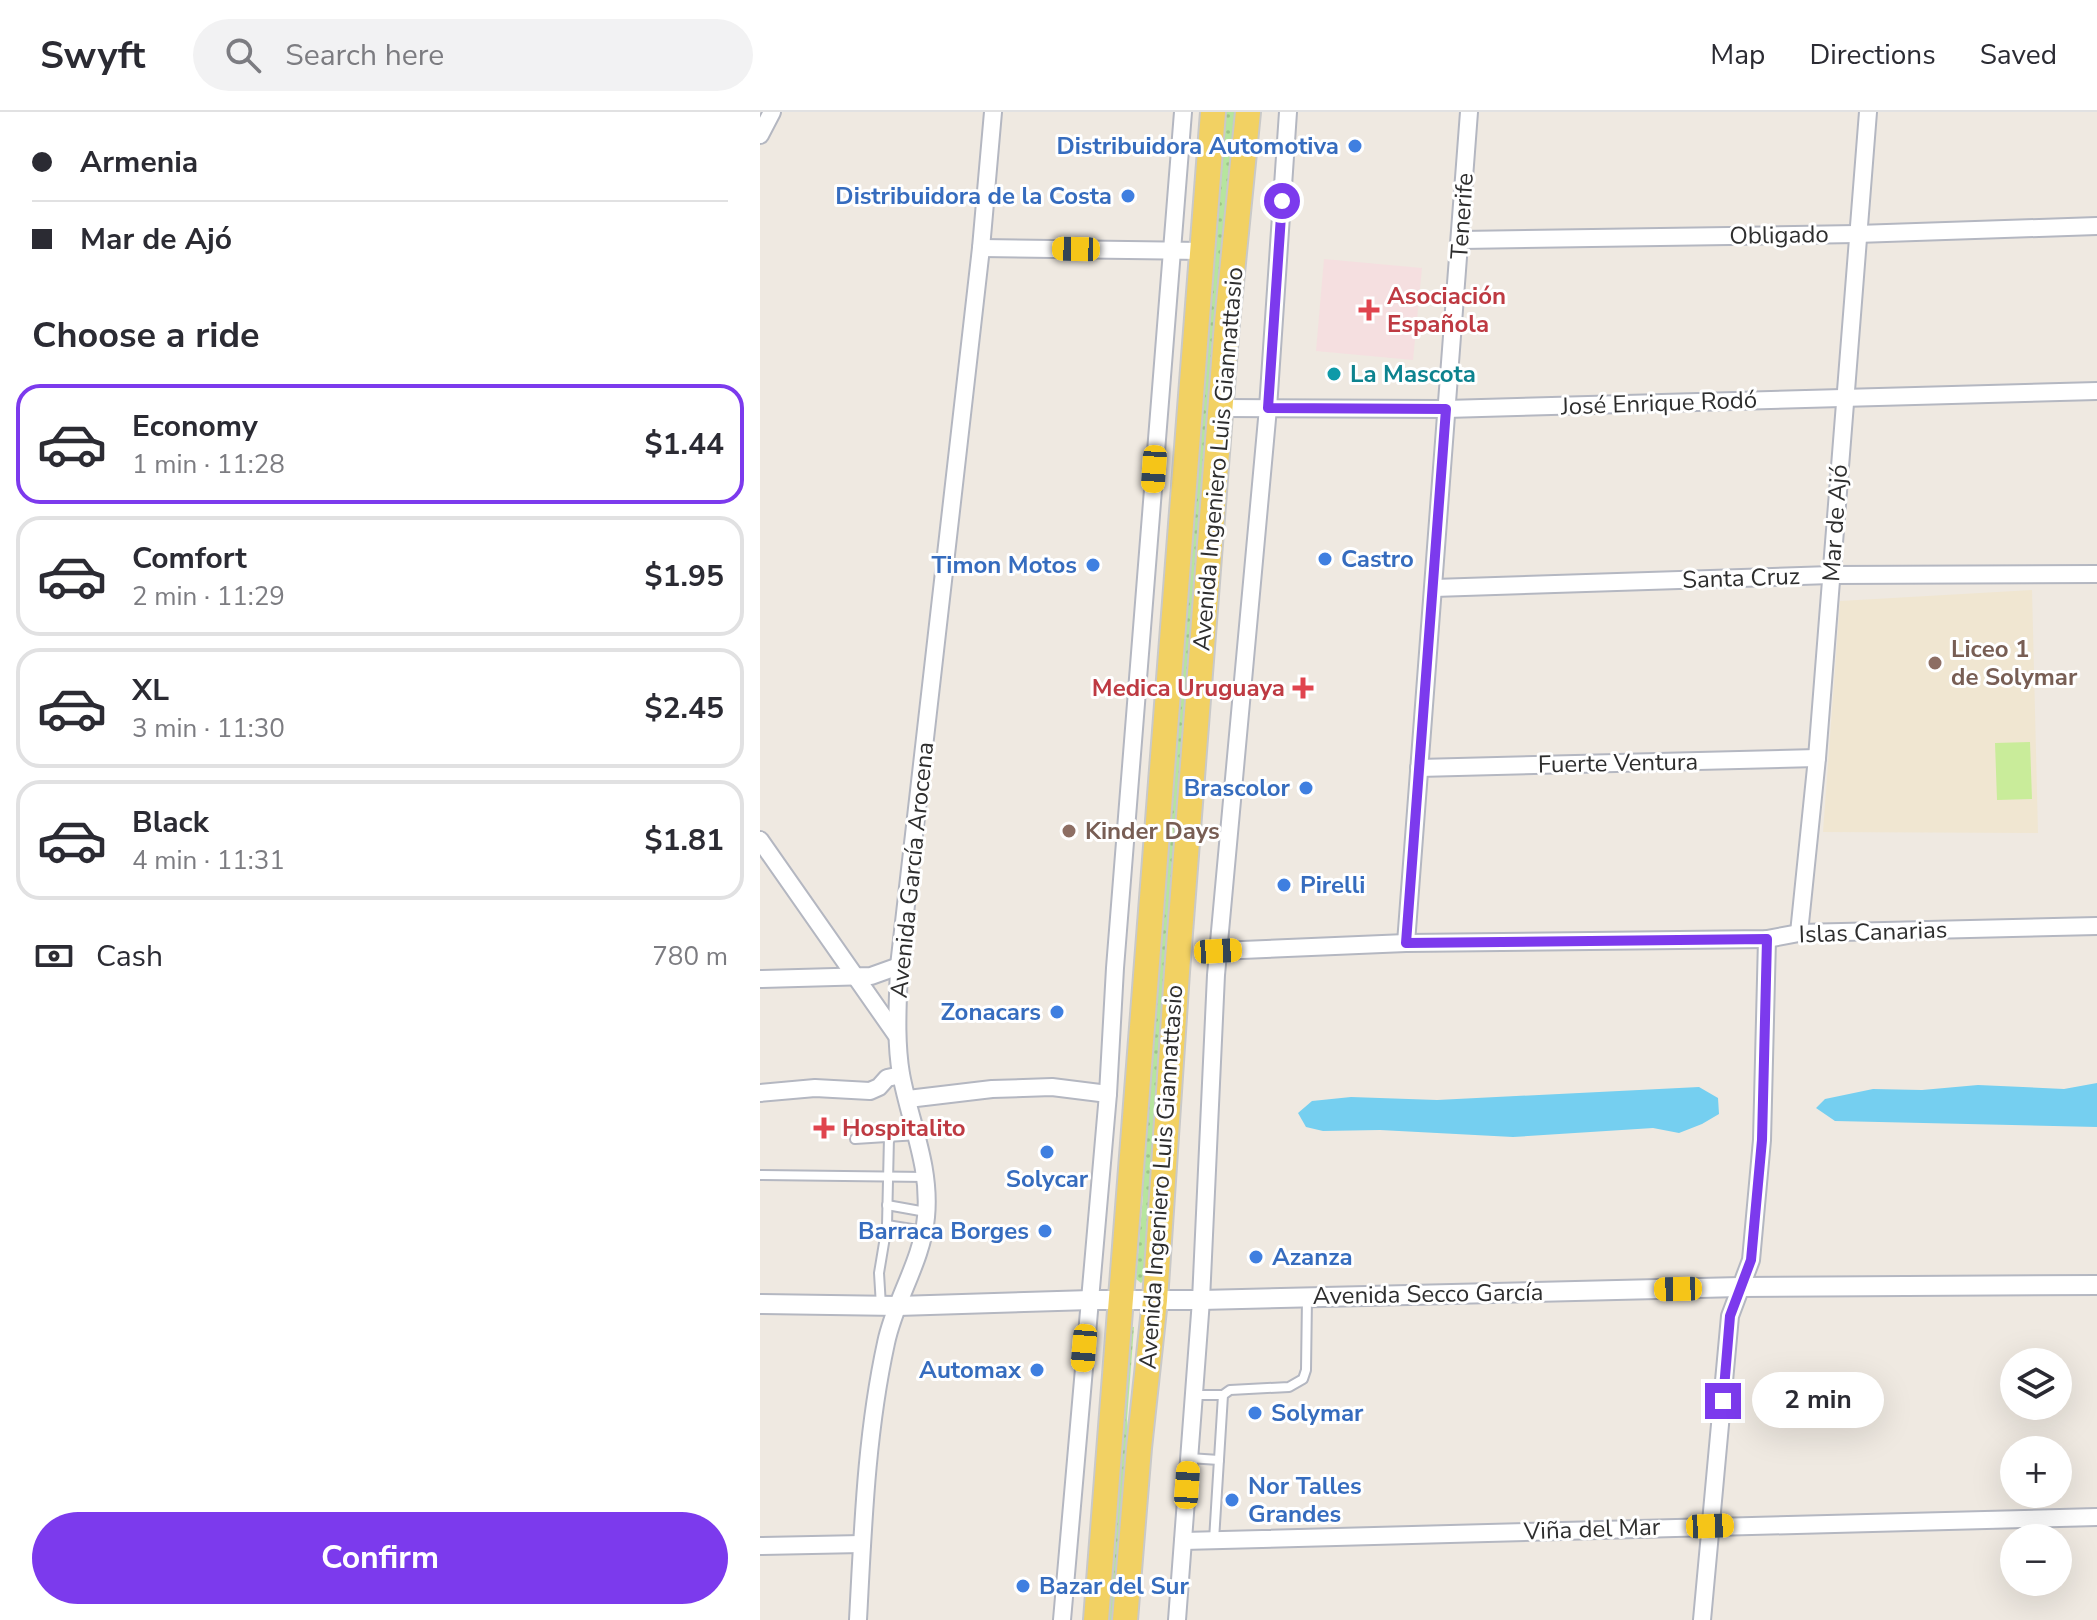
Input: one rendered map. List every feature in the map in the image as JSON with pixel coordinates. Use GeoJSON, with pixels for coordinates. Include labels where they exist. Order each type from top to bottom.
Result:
{"type":"FeatureCollection","features":[{"type":"Feature","properties":{"kind":"main road","name":"Avenida Ingeniero Luis Giannattasio"},"geometry":{"type":"LineString","coordinates":[[1096,1620],[1213,112]]}},
{"type":"Feature","properties":{"kind":"main road","name":"Avenida Ingeniero Luis Giannattasio"},"geometry":{"type":"LineString","coordinates":[[1125,1620],[1155,1300],[1227,323],[1248,112]]}},
{"type":"Feature","properties":{"kind":"street"},"geometry":{"type":"LineString","coordinates":[[760,135],[772,112]]}},
{"type":"Feature","properties":{"kind":"street","name":"Avenida García Arocena"},"geometry":{"type":"LineString","coordinates":[[858,1620],[870,1435],[889,1306],[919,1255],[926,1212],[926,1177],[901,1075],[897,1036],[899,966],[981,248],[993,112]]}},
{"type":"Feature","properties":{"kind":"street"},"geometry":{"type":"LineString","coordinates":[[1062,1620],[1108,1094],[1183,112]]}},
{"type":"Feature","properties":{"kind":"street","name":"Avenida Ingeniero Luis Giannattasio"},"geometry":{"type":"LineString","coordinates":[[1177,1620],[1201,1300],[1218,951],[1268,408],[1288,112]]}},
{"type":"Feature","properties":{"kind":"street","name":"Tenerife"},"geometry":{"type":"LineString","coordinates":[[1406,943],[1469,112]]}},
{"type":"Feature","properties":{"kind":"street","name":"Mar de Ajó"},"geometry":{"type":"LineString","coordinates":[[1799,933],[1817,758],[1868,112]]}},
{"type":"Feature","properties":{"kind":"street","name":"Obligado"},"geometry":{"type":"LineString","coordinates":[[1461,240],[1857,234],[2097,226]]}},
{"type":"Feature","properties":{"kind":"street"},"geometry":{"type":"LineString","coordinates":[[981,248],[1202,251]]}},
{"type":"Feature","properties":{"kind":"street","name":"José Enrique Rodó"},"geometry":{"type":"LineString","coordinates":[[1222,408],[1446,409],[2097,391]]}},
{"type":"Feature","properties":{"kind":"street","name":"Santa Cruz"},"geometry":{"type":"LineString","coordinates":[[1434,588],[1831,575],[2097,574]]}},
{"type":"Feature","properties":{"kind":"street","name":"Fuerte Ventura"},"geometry":{"type":"LineString","coordinates":[[1419,768],[1817,758]]}},
{"type":"Feature","properties":{"kind":"street"},"geometry":{"type":"LineString","coordinates":[[760,840],[897,1036]]}},
{"type":"Feature","properties":{"kind":"street","name":"Islas Canarias"},"geometry":{"type":"LineString","coordinates":[[1218,951],[1406,943],[1767,939],[1799,933],[2097,926]]}},
{"type":"Feature","properties":{"kind":"street"},"geometry":{"type":"LineString","coordinates":[[1702,1620],[1730,1316],[1751,1260],[1762,1140],[1767,939]]}},
{"type":"Feature","properties":{"kind":"street"},"geometry":{"type":"LineString","coordinates":[[760,979],[856,977],[879,974],[899,966]]}},
{"type":"Feature","properties":{"kind":"street"},"geometry":{"type":"LineString","coordinates":[[760,1093],[815,1088],[870,1091],[887,1078],[901,1075]]}},
{"type":"Feature","properties":{"kind":"street"},"geometry":{"type":"LineString","coordinates":[[908,1099],[992,1089],[1052,1087],[1108,1094]]}},
{"type":"Feature","properties":{"kind":"street","name":"Avenida Secco García"},"geometry":{"type":"LineString","coordinates":[[760,1304],[889,1306],[1740,1287],[2097,1285]]}},
{"type":"Feature","properties":{"kind":"street","name":"Viña del Mar"},"geometry":{"type":"LineString","coordinates":[[1183,1541],[2097,1517]]}},
{"type":"Feature","properties":{"kind":"street"},"geometry":{"type":"LineString","coordinates":[[760,1546],[862,1544]]}},
{"type":"Feature","properties":{"kind":"lane"},"geometry":{"type":"LineString","coordinates":[[855,1139],[918,1135]]}},
{"type":"Feature","properties":{"kind":"lane"},"geometry":{"type":"LineString","coordinates":[[889,1137],[887,1225],[879,1273],[889,1306]]}},
{"type":"Feature","properties":{"kind":"lane"},"geometry":{"type":"LineString","coordinates":[[760,1175],[926,1177]]}},
{"type":"Feature","properties":{"kind":"lane"},"geometry":{"type":"LineString","coordinates":[[887,1205],[926,1212]]}},
{"type":"Feature","properties":{"kind":"lane"},"geometry":{"type":"LineString","coordinates":[[887,1225],[924,1231]]}},
{"type":"Feature","properties":{"kind":"lane"},"geometry":{"type":"LineString","coordinates":[[1194,1395],[1223,1395],[1230,1390],[1289,1387],[1303,1379],[1306,1370],[1307,1297]]}},
{"type":"Feature","properties":{"kind":"lane"},"geometry":{"type":"LineString","coordinates":[[1214,1540],[1223,1395]]}},
{"type":"Feature","properties":{"kind":"lane"},"geometry":{"type":"LineString","coordinates":[[1189,1458],[1219,1460]]}},
{"type":"Feature","properties":{"kind":"shaded area","name":"Asociación Española"},"geometry":{"type":"Polygon","coordinates":[[[1324,259],[1422,268],[1413,360],[1316,351],[1324,259]]]}},
{"type":"Feature","properties":{"kind":"shaded area","name":"Liceo 1 de Solymar"},"geometry":{"type":"Polygon","coordinates":[[[2032,590],[2038,833],[1823,832],[1840,601],[2032,590]]]}},
{"type":"Feature","properties":{"kind":"green space"},"geometry":{"type":"Polygon","coordinates":[[[1222,112],[1236,112],[1141,1283],[1136,1279],[1143,1195],[1139,1161],[1222,112]]]}},
{"type":"Feature","properties":{"kind":"green space"},"geometry":{"type":"Polygon","coordinates":[[[2030,742],[2032,799],[1997,800],[1995,743],[2030,742]]]}},
{"type":"Feature","properties":{"kind":"green space"},"geometry":{"type":"Polygon","coordinates":[[[1128,1326],[1134,1327],[1118,1620],[1104,1620],[1128,1326]]]}},
{"type":"Feature","properties":{"kind":"water"},"geometry":{"type":"Polygon","coordinates":[[[2097,1083],[2097,1127],[1835,1121],[1816,1108],[1825,1099],[1873,1089],[1922,1090],[1978,1085],[2064,1089],[2097,1083]]]}},
{"type":"Feature","properties":{"kind":"water"},"geometry":{"type":"Polygon","coordinates":[[[1699,1087],[1718,1098],[1719,1114],[1679,1133],[1653,1128],[1513,1137],[1380,1130],[1323,1131],[1306,1127],[1298,1113],[1312,1101],[1351,1097],[1437,1100],[1699,1087]]]}},
{"type":"Feature","properties":{"kind":"place","name":"Distribuidora Automotiva"},"geometry":{"type":"Point","coordinates":[1355,146]}},
{"type":"Feature","properties":{"kind":"place","name":"Distribuidora de la Costa"},"geometry":{"type":"Point","coordinates":[1128,196]}},
{"type":"Feature","properties":{"kind":"place","name":"Asociación Española"},"geometry":{"type":"Point","coordinates":[1369,310]}},
{"type":"Feature","properties":{"kind":"place","name":"La Mascota"},"geometry":{"type":"Point","coordinates":[1334,374]}},
{"type":"Feature","properties":{"kind":"place","name":"Castro"},"geometry":{"type":"Point","coordinates":[1325,559]}},
{"type":"Feature","properties":{"kind":"place","name":"Timon Motos"},"geometry":{"type":"Point","coordinates":[1093,565]}},
{"type":"Feature","properties":{"kind":"place","name":"Liceo 1 de Solymar"},"geometry":{"type":"Point","coordinates":[1935,663]}},
{"type":"Feature","properties":{"kind":"place","name":"Medica Uruguaya"},"geometry":{"type":"Point","coordinates":[1303,688]}},
{"type":"Feature","properties":{"kind":"place","name":"Brascolor"},"geometry":{"type":"Point","coordinates":[1306,788]}},
{"type":"Feature","properties":{"kind":"place","name":"Kinder Days"},"geometry":{"type":"Point","coordinates":[1069,831]}},
{"type":"Feature","properties":{"kind":"place","name":"Pirelli"},"geometry":{"type":"Point","coordinates":[1284,885]}},
{"type":"Feature","properties":{"kind":"place","name":"Zonacars"},"geometry":{"type":"Point","coordinates":[1057,1012]}},
{"type":"Feature","properties":{"kind":"place","name":"Hospitalito"},"geometry":{"type":"Point","coordinates":[824,1128]}},
{"type":"Feature","properties":{"kind":"place","name":"Solycar"},"geometry":{"type":"Point","coordinates":[1047,1152]}},
{"type":"Feature","properties":{"kind":"place","name":"Barraca Borges"},"geometry":{"type":"Point","coordinates":[1045,1231]}},
{"type":"Feature","properties":{"kind":"place","name":"Azanza"},"geometry":{"type":"Point","coordinates":[1256,1257]}},
{"type":"Feature","properties":{"kind":"place","name":"Automax"},"geometry":{"type":"Point","coordinates":[1037,1370]}},
{"type":"Feature","properties":{"kind":"place","name":"Solymar"},"geometry":{"type":"Point","coordinates":[1255,1413]}},
{"type":"Feature","properties":{"kind":"place","name":"Nor Talles Grandes"},"geometry":{"type":"Point","coordinates":[1232,1500]}},
{"type":"Feature","properties":{"kind":"place","name":"Bazar del Sur"},"geometry":{"type":"Point","coordinates":[1023,1586]}},
{"type":"Feature","properties":{"kind":"route"},"geometry":{"type":"LineString","coordinates":[[1282,201],[1268,408],[1446,409],[1406,943],[1767,939],[1762,1140],[1751,1260],[1730,1316],[1723,1401]]}}]}
